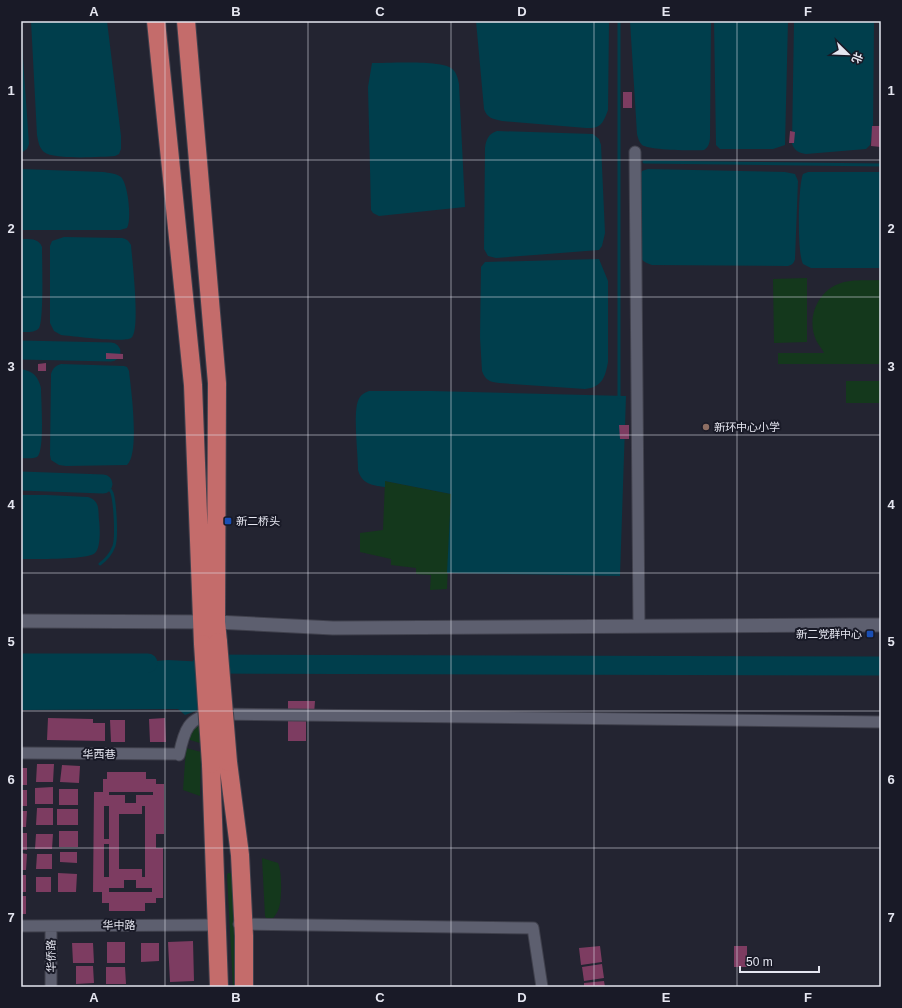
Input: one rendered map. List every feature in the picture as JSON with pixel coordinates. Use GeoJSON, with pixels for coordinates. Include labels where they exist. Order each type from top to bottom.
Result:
{"type":"FeatureCollection","features":[{"type":"Feature","properties":{"kind":"highway"},"geometry":{"type":"LineString","coordinates":[[156,21],[192,385],[220,763],[216,925],[219,987]]}},
{"type":"Feature","properties":{"kind":"highway"},"geometry":{"type":"LineString","coordinates":[[186,21],[217,383],[209,622]]}},
{"type":"Feature","properties":{"kind":"highway"},"geometry":{"type":"LineString","coordinates":[[220,763],[240,855],[244,936],[244,987]]}},
{"type":"Feature","properties":{"kind":"street"},"geometry":{"type":"LineString","coordinates":[[635,152],[639,626]]}},
{"type":"Feature","properties":{"kind":"street"},"geometry":{"type":"LineString","coordinates":[[21,622],[209,622],[333,628],[881,626]]}},
{"type":"Feature","properties":{"kind":"street","name":"华西巷"},"geometry":{"type":"LineString","coordinates":[[21,753],[178,754],[185,734],[193,721],[198,717],[215,714],[881,722]]}},
{"type":"Feature","properties":{"kind":"street"},"geometry":{"type":"LineString","coordinates":[[238,924],[533,928],[542,987]]}},
{"type":"Feature","properties":{"kind":"street","name":"华中路"},"geometry":{"type":"LineString","coordinates":[[21,926],[216,925]]}},
{"type":"Feature","properties":{"kind":"street","name":"华侨路"},"geometry":{"type":"LineString","coordinates":[[51,926],[51,987]]}},
{"type":"Feature","properties":{"kind":"green space"},"geometry":{"type":"Polygon","coordinates":[[[807,278],[807,342],[774,343],[773,279],[807,278]]]}},
{"type":"Feature","properties":{"kind":"green space"},"geometry":{"type":"Polygon","coordinates":[[[881,280],[881,364],[778,364],[778,353],[824,353],[816,340],[812,323],[816,306],[820,298],[826,292],[841,283],[881,280]]]}},
{"type":"Feature","properties":{"kind":"green space"},"geometry":{"type":"Polygon","coordinates":[[[846,381],[881,381],[881,403],[846,403],[846,381]]]}},
{"type":"Feature","properties":{"kind":"green space"},"geometry":{"type":"Polygon","coordinates":[[[385,481],[451,494],[447,589],[430,590],[431,575],[416,574],[416,568],[391,565],[391,559],[360,552],[360,533],[383,530],[385,481]]]}},
{"type":"Feature","properties":{"kind":"green space"},"geometry":{"type":"Polygon","coordinates":[[[200,720],[203,744],[187,739],[189,733],[200,720]]]}},
{"type":"Feature","properties":{"kind":"green space"},"geometry":{"type":"Polygon","coordinates":[[[186,748],[201,752],[200,796],[183,790],[186,748]]]}},
{"type":"Feature","properties":{"kind":"green space"},"geometry":{"type":"Polygon","coordinates":[[[262,858],[278,863],[281,878],[281,898],[279,908],[275,916],[268,923],[265,916],[262,858]]]}},
{"type":"Feature","properties":{"kind":"green space"},"geometry":{"type":"Polygon","coordinates":[[[228,873],[233,873],[241,987],[233,987],[228,873]]]}},
{"type":"Feature","properties":{"kind":"water"},"geometry":{"type":"Polygon","coordinates":[[[31,21],[107,21],[121,136],[121,149],[119,154],[115,156],[67,157],[49,155],[41,148],[37,135],[31,21]]]}},
{"type":"Feature","properties":{"kind":"water"},"geometry":{"type":"Polygon","coordinates":[[[476,21],[609,21],[608,110],[601,124],[595,127],[586,128],[502,121],[493,119],[489,116],[484,109],[476,21]]]}},
{"type":"Feature","properties":{"kind":"water"},"geometry":{"type":"Polygon","coordinates":[[[630,21],[711,21],[710,138],[706,149],[662,149],[646,147],[640,143],[637,134],[630,21]]]}},
{"type":"Feature","properties":{"kind":"water"},"geometry":{"type":"Polygon","coordinates":[[[714,21],[788,21],[785,145],[773,149],[720,149],[716,145],[714,21]]]}},
{"type":"Feature","properties":{"kind":"water"},"geometry":{"type":"Polygon","coordinates":[[[794,21],[874,21],[873,130],[870,145],[866,149],[806,154],[801,153],[794,148],[792,144],[794,21]]]}},
{"type":"Feature","properties":{"kind":"water"},"geometry":{"type":"Polygon","coordinates":[[[879,21],[881,21],[881,142],[879,21]]]}},
{"type":"Feature","properties":{"kind":"water"},"geometry":{"type":"Polygon","coordinates":[[[21,30],[29,144],[27,149],[21,153],[21,30]]]}},
{"type":"Feature","properties":{"kind":"water"},"geometry":{"type":"Polygon","coordinates":[[[413,62],[445,65],[453,69],[459,84],[465,207],[379,216],[371,210],[368,87],[372,63],[413,62]]]}},
{"type":"Feature","properties":{"kind":"water"},"geometry":{"type":"Polygon","coordinates":[[[497,131],[593,134],[599,139],[601,145],[605,233],[602,246],[599,250],[496,258],[488,256],[484,249],[485,148],[488,138],[491,134],[497,131]]]}},
{"type":"Feature","properties":{"kind":"water"},"geometry":{"type":"Polygon","coordinates":[[[21,169],[103,172],[112,173],[121,177],[126,187],[129,210],[127,228],[120,230],[21,230],[21,169]]]}},
{"type":"Feature","properties":{"kind":"water"},"geometry":{"type":"Polygon","coordinates":[[[648,169],[785,172],[795,174],[798,181],[795,259],[793,263],[788,266],[652,265],[645,262],[640,256],[640,175],[642,171],[648,169]]]}},
{"type":"Feature","properties":{"kind":"water"},"geometry":{"type":"Polygon","coordinates":[[[808,172],[881,172],[881,268],[811,268],[803,264],[799,234],[799,205],[801,181],[803,174],[808,172]]]}},
{"type":"Feature","properties":{"kind":"water"},"geometry":{"type":"Polygon","coordinates":[[[64,237],[122,238],[130,243],[136,310],[134,333],[131,338],[119,340],[98,339],[61,335],[54,331],[50,323],[50,246],[52,241],[64,237]]]}},
{"type":"Feature","properties":{"kind":"water"},"geometry":{"type":"Polygon","coordinates":[[[21,239],[30,239],[39,242],[42,247],[41,323],[37,330],[30,332],[21,332],[21,239]]]}},
{"type":"Feature","properties":{"kind":"water"},"geometry":{"type":"Polygon","coordinates":[[[599,259],[608,281],[608,362],[606,373],[602,381],[591,388],[585,389],[499,383],[490,381],[486,378],[482,371],[480,337],[481,267],[485,262],[599,259]]]}},
{"type":"Feature","properties":{"kind":"water"},"geometry":{"type":"Polygon","coordinates":[[[61,364],[127,367],[129,371],[134,435],[131,458],[127,465],[66,466],[59,465],[51,460],[51,374],[54,368],[61,364]]]}},
{"type":"Feature","properties":{"kind":"water"},"geometry":{"type":"Polygon","coordinates":[[[21,369],[32,373],[38,380],[41,388],[41,445],[37,457],[33,458],[21,458],[21,369]]]}},
{"type":"Feature","properties":{"kind":"water"},"geometry":{"type":"Polygon","coordinates":[[[369,391],[431,391],[626,396],[620,576],[447,573],[451,494],[385,481],[385,487],[375,485],[365,481],[360,475],[358,470],[356,415],[360,397],[369,391]]]}},
{"type":"Feature","properties":{"kind":"water"},"geometry":{"type":"Polygon","coordinates":[[[21,495],[88,497],[95,501],[98,509],[100,532],[98,547],[95,553],[83,557],[72,558],[21,559],[21,495]]]}},
{"type":"Feature","properties":{"kind":"water"},"geometry":{"type":"Polygon","coordinates":[[[168,660],[206,662],[209,706],[185,715],[178,709],[21,710],[21,662],[85,663],[91,666],[168,660]]]}},
{"type":"Feature","properties":{"kind":"building"},"geometry":{"type":"Polygon","coordinates":[[[623,92],[632,92],[632,108],[623,108],[623,92]]]}},
{"type":"Feature","properties":{"kind":"building"},"geometry":{"type":"Polygon","coordinates":[[[872,126],[881,126],[881,147],[871,146],[872,126]]]}},
{"type":"Feature","properties":{"kind":"building"},"geometry":{"type":"Polygon","coordinates":[[[790,131],[795,132],[794,143],[789,143],[790,131]]]}},
{"type":"Feature","properties":{"kind":"building"},"geometry":{"type":"Polygon","coordinates":[[[106,353],[123,354],[123,359],[106,359],[106,353]]]}},
{"type":"Feature","properties":{"kind":"building"},"geometry":{"type":"Polygon","coordinates":[[[46,363],[46,371],[38,371],[38,364],[46,363]]]}},
{"type":"Feature","properties":{"kind":"building"},"geometry":{"type":"Polygon","coordinates":[[[619,425],[629,425],[629,439],[620,439],[619,425]]]}},
{"type":"Feature","properties":{"kind":"building"},"geometry":{"type":"Polygon","coordinates":[[[288,701],[315,701],[314,714],[306,713],[306,741],[288,741],[288,701]]]}},
{"type":"Feature","properties":{"kind":"building"},"geometry":{"type":"Polygon","coordinates":[[[48,718],[93,719],[93,723],[105,723],[105,741],[47,740],[48,718]]]}},
{"type":"Feature","properties":{"kind":"building"},"geometry":{"type":"Polygon","coordinates":[[[165,718],[166,742],[150,742],[149,719],[165,718]]]}},
{"type":"Feature","properties":{"kind":"building"},"geometry":{"type":"Polygon","coordinates":[[[110,720],[125,720],[125,742],[111,742],[110,720]]]}},
{"type":"Feature","properties":{"kind":"building"},"geometry":{"type":"Polygon","coordinates":[[[37,764],[54,764],[53,782],[36,782],[37,764]]]}},
{"type":"Feature","properties":{"kind":"building"},"geometry":{"type":"Polygon","coordinates":[[[62,765],[80,766],[79,783],[60,782],[62,765]]]}},
{"type":"Feature","properties":{"kind":"building"},"geometry":{"type":"Polygon","coordinates":[[[21,768],[27,768],[27,785],[21,785],[21,768]]]}},
{"type":"Feature","properties":{"kind":"building"},"geometry":{"type":"Polygon","coordinates":[[[107,772],[146,772],[146,779],[156,779],[156,784],[164,784],[164,834],[156,834],[156,848],[163,848],[163,898],[156,898],[156,903],[145,903],[145,911],[109,911],[109,903],[102,903],[102,892],[93,892],[94,792],[103,792],[103,779],[107,779],[107,772]],[[109,792],[109,795],[125,795],[125,803],[136,803],[136,795],[153,795],[153,792],[109,792]],[[104,806],[104,839],[109,839],[109,806],[104,806]],[[142,806],[142,814],[119,814],[119,869],[142,869],[142,877],[145,877],[145,806],[142,806]],[[104,844],[104,877],[109,877],[109,844],[104,844]],[[124,880],[124,888],[109,888],[109,892],[152,892],[152,888],[136,888],[136,880],[124,880]]]}},
{"type":"Feature","properties":{"kind":"building"},"geometry":{"type":"Polygon","coordinates":[[[53,787],[53,804],[35,804],[35,788],[53,787]]]}},
{"type":"Feature","properties":{"kind":"building"},"geometry":{"type":"Polygon","coordinates":[[[59,789],[78,789],[78,805],[59,805],[59,789]]]}},
{"type":"Feature","properties":{"kind":"building"},"geometry":{"type":"Polygon","coordinates":[[[21,790],[27,790],[27,806],[21,806],[21,790]]]}},
{"type":"Feature","properties":{"kind":"building"},"geometry":{"type":"Polygon","coordinates":[[[37,808],[53,808],[53,825],[36,825],[37,808]]]}},
{"type":"Feature","properties":{"kind":"building"},"geometry":{"type":"Polygon","coordinates":[[[57,809],[78,809],[78,825],[57,825],[57,809]]]}},
{"type":"Feature","properties":{"kind":"building"},"geometry":{"type":"Polygon","coordinates":[[[21,811],[27,811],[26,827],[21,827],[21,811]]]}},
{"type":"Feature","properties":{"kind":"building"},"geometry":{"type":"Polygon","coordinates":[[[59,831],[78,831],[78,847],[59,847],[59,831]]]}},
{"type":"Feature","properties":{"kind":"building"},"geometry":{"type":"Polygon","coordinates":[[[21,833],[27,833],[27,850],[21,850],[21,833]]]}},
{"type":"Feature","properties":{"kind":"building"},"geometry":{"type":"Polygon","coordinates":[[[36,834],[53,834],[52,849],[35,849],[36,834]]]}},
{"type":"Feature","properties":{"kind":"building"},"geometry":{"type":"Polygon","coordinates":[[[60,852],[77,852],[77,863],[60,862],[60,852]]]}},
{"type":"Feature","properties":{"kind":"building"},"geometry":{"type":"Polygon","coordinates":[[[21,853],[27,854],[26,870],[21,870],[21,853]]]}},
{"type":"Feature","properties":{"kind":"building"},"geometry":{"type":"Polygon","coordinates":[[[37,854],[52,854],[52,869],[36,869],[37,854]]]}},
{"type":"Feature","properties":{"kind":"building"},"geometry":{"type":"Polygon","coordinates":[[[58,873],[77,874],[76,892],[58,892],[58,873]]]}},
{"type":"Feature","properties":{"kind":"building"},"geometry":{"type":"Polygon","coordinates":[[[21,875],[26,875],[26,892],[21,892],[21,875]]]}},
{"type":"Feature","properties":{"kind":"building"},"geometry":{"type":"Polygon","coordinates":[[[36,877],[51,877],[51,892],[36,892],[36,877]]]}},
{"type":"Feature","properties":{"kind":"building"},"geometry":{"type":"Polygon","coordinates":[[[21,896],[26,896],[26,914],[21,914],[21,896]]]}},
{"type":"Feature","properties":{"kind":"building"},"geometry":{"type":"Polygon","coordinates":[[[193,941],[194,981],[170,982],[168,942],[193,941]]]}},
{"type":"Feature","properties":{"kind":"building"},"geometry":{"type":"Polygon","coordinates":[[[107,942],[125,942],[125,963],[107,963],[107,942]]]}},
{"type":"Feature","properties":{"kind":"building"},"geometry":{"type":"Polygon","coordinates":[[[72,943],[93,943],[94,963],[73,963],[72,943]]]}},
{"type":"Feature","properties":{"kind":"building"},"geometry":{"type":"Polygon","coordinates":[[[141,943],[159,943],[159,961],[141,962],[141,943]]]}},
{"type":"Feature","properties":{"kind":"building"},"geometry":{"type":"Polygon","coordinates":[[[600,946],[602,962],[581,965],[579,948],[600,946]]]}},
{"type":"Feature","properties":{"kind":"building"},"geometry":{"type":"Polygon","coordinates":[[[734,946],[747,946],[747,967],[734,967],[734,946]]]}},
{"type":"Feature","properties":{"kind":"building"},"geometry":{"type":"Polygon","coordinates":[[[602,964],[604,978],[584,981],[582,967],[602,964]]]}},
{"type":"Feature","properties":{"kind":"building"},"geometry":{"type":"Polygon","coordinates":[[[76,966],[93,966],[94,983],[76,984],[76,966]]]}},
{"type":"Feature","properties":{"kind":"building"},"geometry":{"type":"Polygon","coordinates":[[[106,967],[125,967],[126,984],[106,984],[106,967]]]}},
{"type":"Feature","properties":{"kind":"building"},"geometry":{"type":"Polygon","coordinates":[[[604,981],[605,987],[584,987],[584,983],[604,981]]]}},
{"type":"Feature","properties":{"kind":"waterway"},"geometry":{"type":"LineString","coordinates":[[619,21],[619,397]]}},
{"type":"Feature","properties":{"kind":"waterway"},"geometry":{"type":"LineString","coordinates":[[644,162],[881,165]]}},
{"type":"Feature","properties":{"kind":"waterway"},"geometry":{"type":"LineString","coordinates":[[21,350],[111,352]]}},
{"type":"Feature","properties":{"kind":"waterway"},"geometry":{"type":"LineString","coordinates":[[21,481],[103,484]]}},
{"type":"Feature","properties":{"kind":"waterway"},"geometry":{"type":"LineString","coordinates":[[100,564],[112,551],[115,541],[115,512],[112,493],[103,484]]}},
{"type":"Feature","properties":{"kind":"waterway"},"geometry":{"type":"LineString","coordinates":[[21,663],[148,663]]}},
{"type":"Feature","properties":{"kind":"waterway"},"geometry":{"type":"LineString","coordinates":[[202,664],[881,666]]}},
{"type":"Feature","properties":{"kind":"place","name":"新环中心小学"},"geometry":{"type":"Point","coordinates":[706,427]}},
{"type":"Feature","properties":{"kind":"place","name":"新二桥头"},"geometry":{"type":"Point","coordinates":[228,521]}},
{"type":"Feature","properties":{"kind":"place","name":"新二党群中心"},"geometry":{"type":"Point","coordinates":[870,634]}}]}
